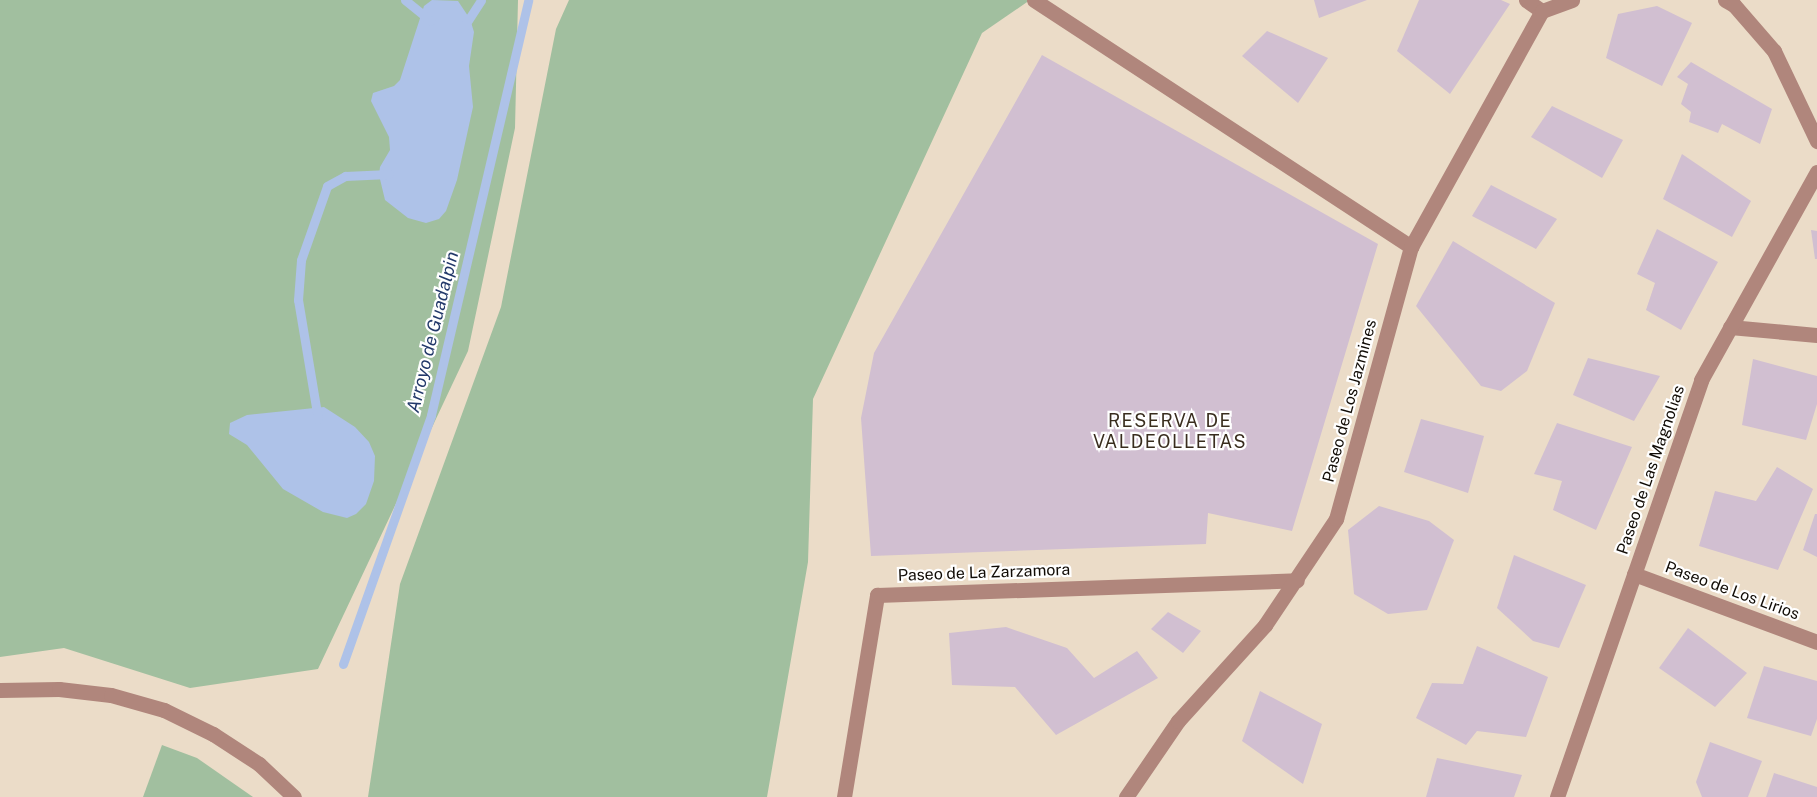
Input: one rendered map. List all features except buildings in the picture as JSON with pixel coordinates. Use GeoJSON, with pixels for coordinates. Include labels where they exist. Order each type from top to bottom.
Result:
{"type":"FeatureCollection","features":[{"type":"Feature","properties":{"kind":"street"},"geometry":{"type":"LineString","coordinates":[[1034,0],[1411,247]]}},
{"type":"Feature","properties":{"kind":"street"},"geometry":{"type":"LineString","coordinates":[[1526,0],[1542,11],[1572,0]]}},
{"type":"Feature","properties":{"kind":"street"},"geometry":{"type":"LineString","coordinates":[[1725,0],[1734,5],[1774,51],[1817,141]]}},
{"type":"Feature","properties":{"kind":"street","name":"Paseo de Los Jazmines"},"geometry":{"type":"LineString","coordinates":[[1126,797],[1178,721],[1265,625],[1298,580],[1336,519],[1411,247],[1542,11]]}},
{"type":"Feature","properties":{"kind":"street","name":"Paseo de Las Magnolias"},"geometry":{"type":"LineString","coordinates":[[1557,797],[1701,380],[1817,172]]}},
{"type":"Feature","properties":{"kind":"street"},"geometry":{"type":"LineString","coordinates":[[1730,327],[1817,335]]}},
{"type":"Feature","properties":{"kind":"street","name":"Paseo de Los Lirios"},"geometry":{"type":"LineString","coordinates":[[1634,574],[1817,642]]}},
{"type":"Feature","properties":{"kind":"street","name":"Paseo de La Zarzamora"},"geometry":{"type":"LineString","coordinates":[[844,797],[852,761],[877,595],[1298,580]]}},
{"type":"Feature","properties":{"kind":"street"},"geometry":{"type":"LineString","coordinates":[[0,690],[59,689],[111,695],[164,710],[213,734],[250,758],[294,797]]}},
{"type":"Feature","properties":{"kind":"green space"},"geometry":{"type":"Polygon","coordinates":[[[0,0],[518,0],[515,128],[468,351],[318,669],[190,688],[64,648],[0,657],[0,0]]]}},
{"type":"Feature","properties":{"kind":"green space"},"geometry":{"type":"Polygon","coordinates":[[[569,0],[1030,0],[982,33],[813,399],[808,562],[767,797],[368,797],[400,584],[501,307],[556,29],[569,0]]]}},
{"type":"Feature","properties":{"kind":"green space"},"geometry":{"type":"Polygon","coordinates":[[[162,745],[197,758],[253,797],[143,797],[162,745]]]}},
{"type":"Feature","properties":{"kind":"water"},"geometry":{"type":"Polygon","coordinates":[[[432,0],[458,1],[470,19],[474,32],[469,66],[473,107],[457,180],[446,211],[439,219],[426,223],[408,218],[385,200],[379,175],[380,167],[390,150],[389,137],[371,101],[373,93],[394,86],[400,80],[424,6],[432,0]]]}},
{"type":"Feature","properties":{"kind":"water"},"geometry":{"type":"Polygon","coordinates":[[[324,407],[355,427],[369,442],[375,456],[374,481],[366,504],[356,514],[347,518],[323,512],[283,489],[247,445],[229,434],[230,423],[247,415],[324,407]]]}},
{"type":"Feature","properties":{"kind":"waterway"},"geometry":{"type":"LineString","coordinates":[[405,0],[431,21]]}},
{"type":"Feature","properties":{"kind":"waterway"},"geometry":{"type":"LineString","coordinates":[[463,28],[481,0]]}},
{"type":"Feature","properties":{"kind":"waterway","name":"Arroyo de Guadalpin"},"geometry":{"type":"LineString","coordinates":[[343,664],[431,415],[528,0]]}},
{"type":"Feature","properties":{"kind":"waterway"},"geometry":{"type":"LineString","coordinates":[[318,419],[298,300],[301,260],[327,186],[345,176],[389,174]]}},
{"type":"Feature","properties":{"kind":"district","name":"RESERVA DE VALDEOLLETAS"},"geometry":{"type":"Point","coordinates":[1170,432]}}]}
